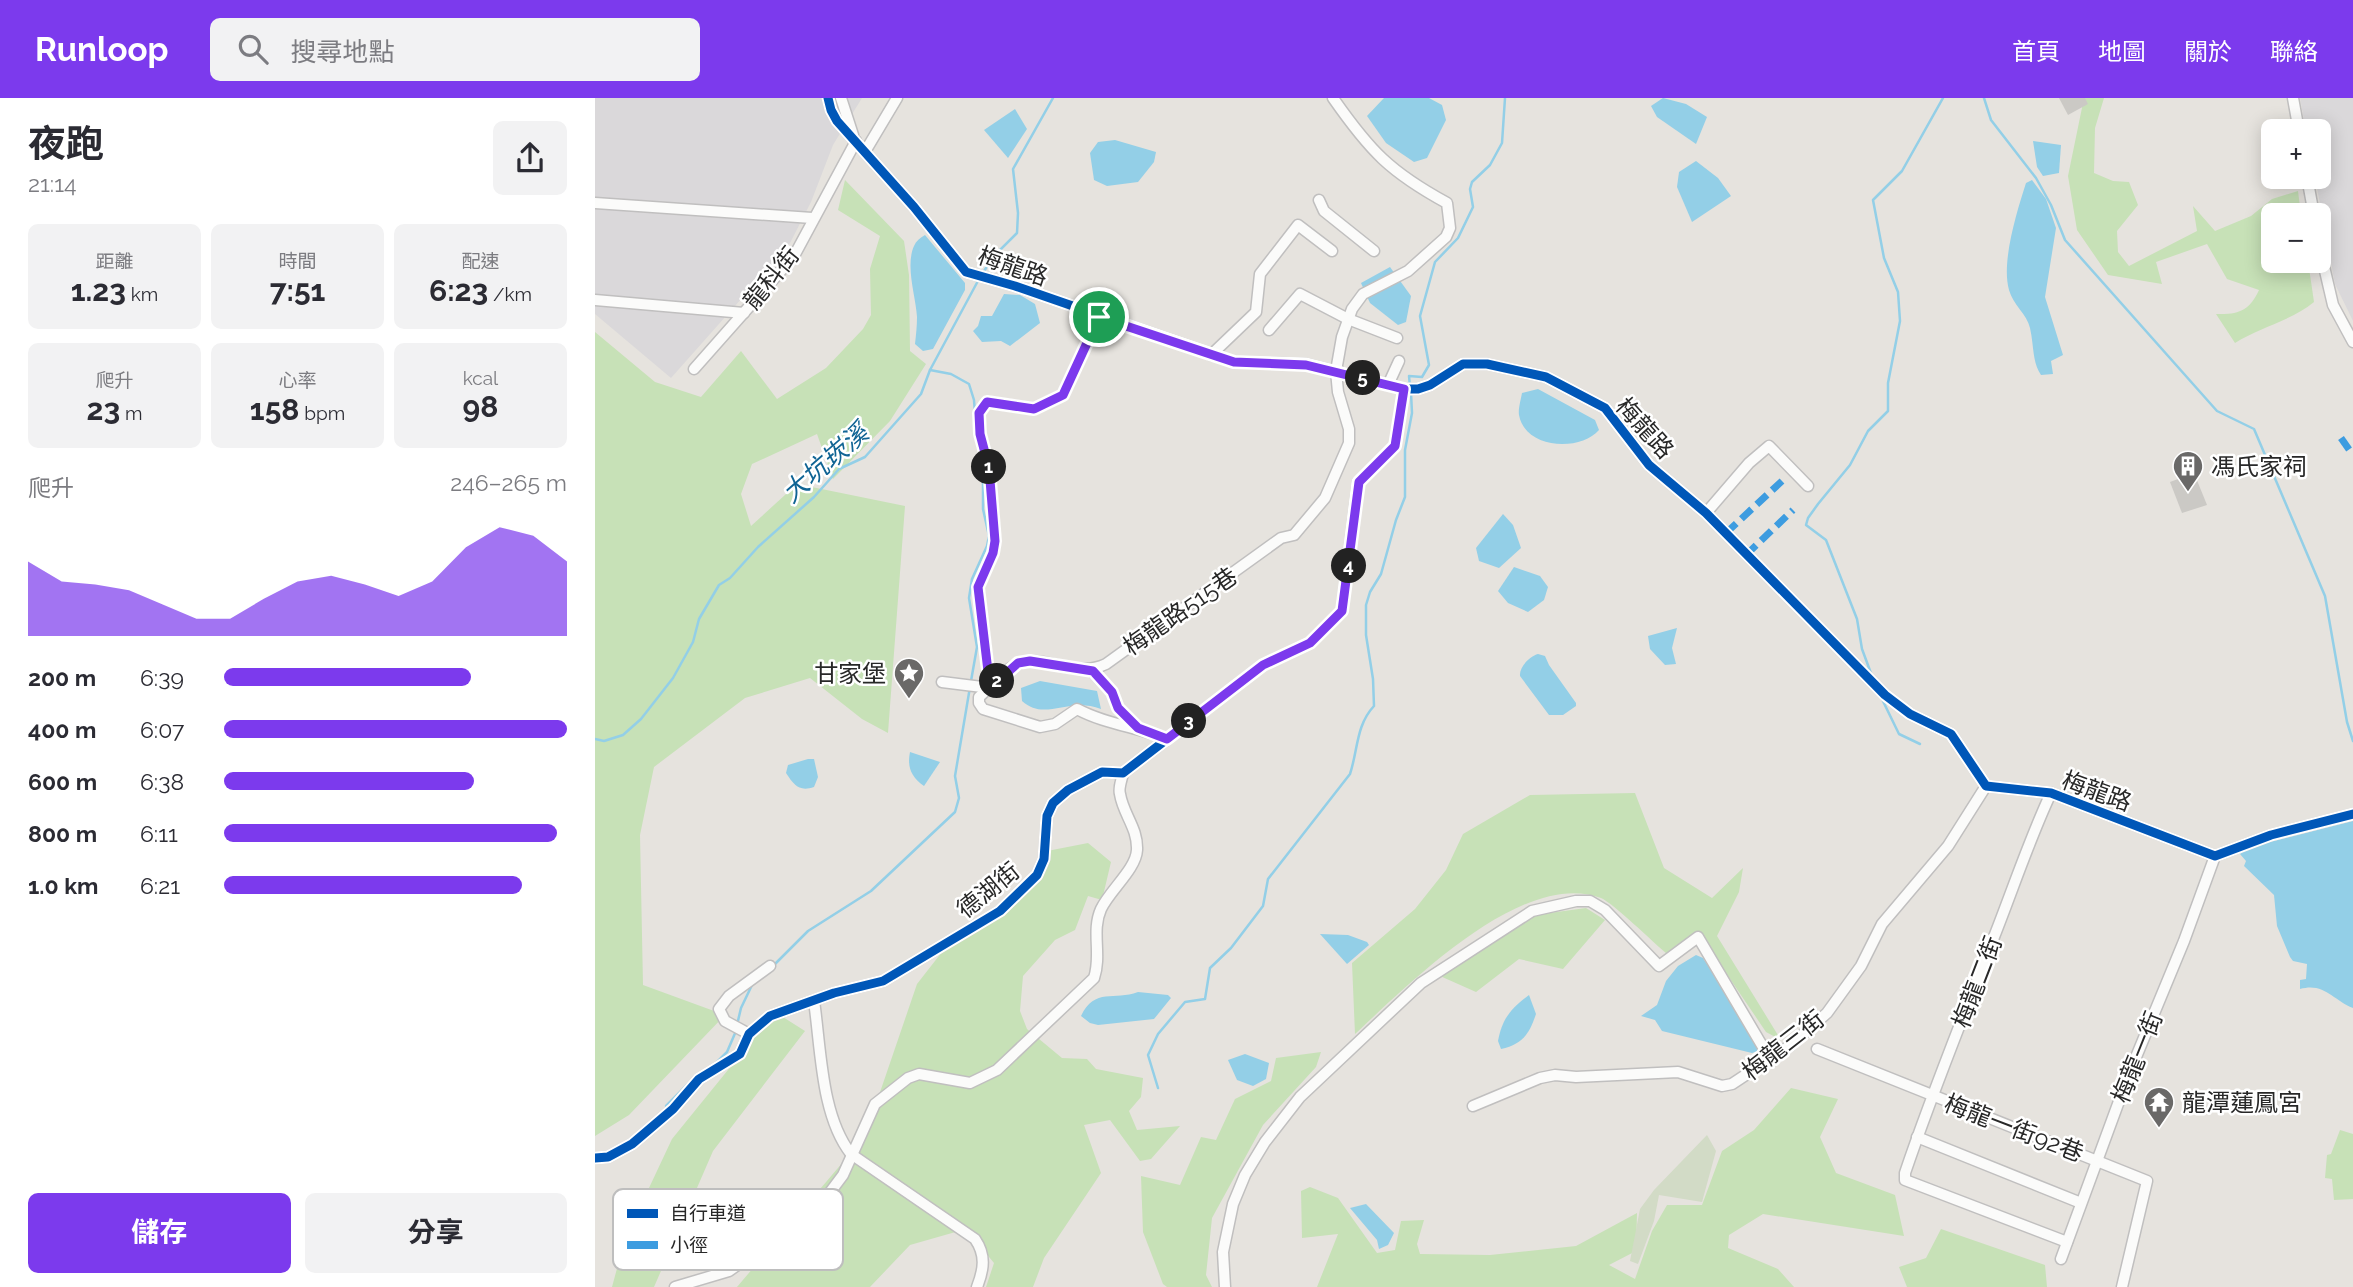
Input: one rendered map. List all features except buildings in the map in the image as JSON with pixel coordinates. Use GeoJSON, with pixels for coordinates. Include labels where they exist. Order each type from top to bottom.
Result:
{"type":"FeatureCollection","features":[{"type":"Feature","properties":{"kind":"street","name":"梅龍路"},"geometry":{"type":"LineString","coordinates":[[828,98],[837,121],[866,150],[951,256],[966,272],[981,279],[1015,286],[1234,362],[1306,365],[1408,389],[1430,385],[1463,364],[1473,363],[1546,377],[1605,408],[1649,465],[1706,513],[1883,693],[1910,714],[1951,734],[1986,786],[2052,793],[2215,856]]}},
{"type":"Feature","properties":{"kind":"street"},"geometry":{"type":"LineString","coordinates":[[841,98],[856,141]]}},
{"type":"Feature","properties":{"kind":"street"},"geometry":{"type":"LineString","coordinates":[[866,150],[897,98]]}},
{"type":"Feature","properties":{"kind":"street","name":"梅龍路515巷"},"geometry":{"type":"LineString","coordinates":[[1093,671],[1280,538],[1294,535],[1325,498],[1349,443],[1349,429],[1338,392],[1336,371],[1352,309],[1363,294],[1408,271],[1446,237],[1450,228],[1447,203],[1419,188],[1383,162],[1366,144],[1333,98]]}},
{"type":"Feature","properties":{"kind":"street"},"geometry":{"type":"LineString","coordinates":[[2293,98],[2297,119]]}},
{"type":"Feature","properties":{"kind":"street","name":"龍科街"},"geometry":{"type":"LineString","coordinates":[[694,369],[794,256],[812,218],[856,141]]}},
{"type":"Feature","properties":{"kind":"street"},"geometry":{"type":"LineString","coordinates":[[1319,200],[1324,211],[1374,251]]}},
{"type":"Feature","properties":{"kind":"street"},"geometry":{"type":"LineString","coordinates":[[595,202],[812,218]]}},
{"type":"Feature","properties":{"kind":"street"},"geometry":{"type":"LineString","coordinates":[[1211,355],[1256,312],[1260,274],[1299,225],[1332,251]]}},
{"type":"Feature","properties":{"kind":"street"},"geometry":{"type":"LineString","coordinates":[[2326,273],[2333,305],[2353,342]]}},
{"type":"Feature","properties":{"kind":"street"},"geometry":{"type":"LineString","coordinates":[[1269,330],[1300,294],[1348,319],[1397,338]]}},
{"type":"Feature","properties":{"kind":"street"},"geometry":{"type":"LineString","coordinates":[[595,300],[744,313]]}},
{"type":"Feature","properties":{"kind":"street"},"geometry":{"type":"LineString","coordinates":[[990,688],[978,587],[993,553],[995,541],[989,468],[980,434],[979,413],[987,402],[1034,409],[1063,395],[1099,317]]}},
{"type":"Feature","properties":{"kind":"street"},"geometry":{"type":"LineString","coordinates":[[1388,385],[1399,361]]}},
{"type":"Feature","properties":{"kind":"street","name":"德湖街"},"geometry":{"type":"LineString","coordinates":[[595,1158],[608,1157],[632,1144],[673,1109],[699,1079],[740,1054],[742,1030],[770,1016],[834,993],[883,981],[1000,911],[1037,875],[1044,859],[1047,816],[1053,803],[1068,790],[1102,772],[1123,773],[1263,665],[1310,643],[1342,611],[1359,482],[1395,446],[1408,389]]}},
{"type":"Feature","properties":{"kind":"street"},"geometry":{"type":"LineString","coordinates":[[1706,513],[1749,463],[1769,446],[1808,486]]}},
{"type":"Feature","properties":{"kind":"street"},"geometry":{"type":"LineString","coordinates":[[1138,728],[1118,708],[1112,692],[1093,671],[1030,661],[1018,663],[979,696],[983,709],[1040,727],[1055,724],[1077,709],[1097,720],[1138,728],[1167,739]]}},
{"type":"Feature","properties":{"kind":"street"},"geometry":{"type":"LineString","coordinates":[[942,682],[990,688]]}},
{"type":"Feature","properties":{"kind":"street"},"geometry":{"type":"LineString","coordinates":[[832,1189],[842,1175],[875,1104],[908,1078],[919,1074],[970,1083],[985,1078],[997,1070],[1094,978],[1098,964],[1097,927],[1100,910],[1132,866],[1137,854],[1137,835],[1119,793],[1123,773]]}},
{"type":"Feature","properties":{"kind":"street","name":"梅龍三街"},"geometry":{"type":"LineString","coordinates":[[1473,1105],[1540,1078],[1555,1075],[1576,1077],[1678,1072],[1722,1086],[1732,1084],[1811,1030],[1827,1013],[1861,967],[1882,924],[1948,846],[1986,786]]}},
{"type":"Feature","properties":{"kind":"street","name":"梅龍二街"},"geometry":{"type":"LineString","coordinates":[[2052,793],[2030,837],[2001,919],[1931,1096],[1905,1180],[2067,1242]]}},
{"type":"Feature","properties":{"kind":"street"},"geometry":{"type":"LineString","coordinates":[[2215,856],[2271,835],[2353,814]]}},
{"type":"Feature","properties":{"kind":"street","name":"梅龍一街"},"geometry":{"type":"LineString","coordinates":[[2061,1259],[2096,1160],[2215,856]]}},
{"type":"Feature","properties":{"kind":"street"},"geometry":{"type":"LineString","coordinates":[[1225,1287],[1223,1252],[1233,1204],[1245,1175],[1265,1142],[1300,1097],[1421,983],[1532,911],[1576,901],[1590,901],[1605,910],[1659,966],[1698,937],[1770,1059]]}},
{"type":"Feature","properties":{"kind":"street"},"geometry":{"type":"LineString","coordinates":[[742,1030],[721,1017],[719,1009],[770,965]]}},
{"type":"Feature","properties":{"kind":"street"},"geometry":{"type":"LineString","coordinates":[[814,1001],[831,1117],[839,1139],[851,1154],[975,1239],[984,1252],[984,1264],[977,1287]]}},
{"type":"Feature","properties":{"kind":"street","name":"梅龍一街92巷"},"geometry":{"type":"LineString","coordinates":[[1817,1049],[2147,1181],[2122,1287]]}},
{"type":"Feature","properties":{"kind":"street"},"geometry":{"type":"LineString","coordinates":[[1917,1137],[2081,1203]]}},
{"type":"Feature","properties":{"kind":"street"},"geometry":{"type":"LineString","coordinates":[[675,1287],[730,1270]]}},
{"type":"Feature","properties":{"kind":"shaded area"},"geometry":{"type":"Polygon","coordinates":[[[595,98],[862,98],[833,145],[811,202],[789,245],[671,378],[595,314],[595,98]]]}},
{"type":"Feature","properties":{"kind":"shaded area"},"geometry":{"type":"Polygon","coordinates":[[[2300,98],[2353,98],[2353,321],[2335,284],[2331,263],[2331,203],[2320,203],[2317,189],[2331,189],[2331,119],[2304,119],[2300,98]]]}},
{"type":"Feature","properties":{"kind":"green space"},"geometry":{"type":"Polygon","coordinates":[[[2084,98],[2104,98],[2095,128],[2094,173],[2113,181],[2129,182],[2138,205],[2117,231],[2118,252],[2129,266],[2197,231],[2193,206],[2215,231],[2251,216],[2261,208],[2261,273],[2310,273],[2314,302],[2235,343],[2216,314],[2243,310],[2259,290],[2227,279],[2207,244],[2156,262],[2162,284],[2108,275],[2077,230],[2068,176],[2084,98]]]}},
{"type":"Feature","properties":{"kind":"green space"},"geometry":{"type":"Polygon","coordinates":[[[845,180],[904,241],[909,275],[910,351],[926,364],[890,421],[833,479],[817,434],[752,464],[741,494],[751,526],[797,484],[905,506],[888,733],[862,719],[810,678],[745,698],[654,767],[640,835],[643,985],[725,1015],[629,1115],[595,1136],[595,332],[655,382],[701,397],[741,351],[777,399],[826,368],[863,329],[871,315],[870,269],[880,236],[838,210],[845,180]]]}},
{"type":"Feature","properties":{"kind":"green space"},"geometry":{"type":"Polygon","coordinates":[[[2298,191],[2300,203],[2267,203],[2272,199],[2298,191]]]}},
{"type":"Feature","properties":{"kind":"green space"},"geometry":{"type":"Polygon","coordinates":[[[1635,793],[1664,868],[1712,898],[1743,868],[1739,892],[1717,936],[1781,1040],[1766,1032],[1703,939],[1666,953],[1607,901],[1570,893],[1537,900],[1503,915],[1469,936],[1405,988],[1355,1034],[1352,963],[1415,909],[1446,870],[1463,834],[1530,795],[1635,793]]]}},
{"type":"Feature","properties":{"kind":"green space"},"geometry":{"type":"Polygon","coordinates":[[[1088,843],[1111,862],[1102,900],[1088,896],[1075,930],[1055,940],[1023,976],[1020,1011],[1027,1029],[1062,1058],[1087,1059],[1096,1069],[1143,1078],[1141,1097],[1129,1111],[1137,1130],[1180,1126],[1151,1159],[1140,1161],[1110,1120],[1084,1125],[1101,1173],[1044,1258],[1033,1287],[986,1287],[994,1263],[966,1229],[910,1245],[870,1287],[737,1287],[751,1270],[843,1270],[843,1189],[820,1189],[843,1162],[877,1101],[917,984],[942,952],[1023,892],[1042,852],[1088,843]]]}},
{"type":"Feature","properties":{"kind":"green space"},"geometry":{"type":"Polygon","coordinates":[[[1586,908],[1605,920],[1563,969],[1519,959],[1476,992],[1440,976],[1535,915],[1586,908]]]}},
{"type":"Feature","properties":{"kind":"green space"},"geometry":{"type":"Polygon","coordinates":[[[775,1012],[805,1031],[713,1151],[697,1189],[648,1189],[672,1139],[775,1012]]]}},
{"type":"Feature","properties":{"kind":"green space"},"geometry":{"type":"Polygon","coordinates":[[[1321,1052],[1316,1067],[1263,1125],[1212,1218],[1206,1275],[1212,1287],[1167,1287],[1163,1284],[1143,1232],[1141,1176],[1180,1185],[1201,1137],[1216,1140],[1235,1099],[1271,1081],[1276,1058],[1321,1052]]]}},
{"type":"Feature","properties":{"kind":"green space"},"geometry":{"type":"Polygon","coordinates":[[[1791,1088],[1838,1099],[1820,1137],[1836,1173],[1895,1195],[1904,1236],[1763,1214],[1729,1235],[1728,1248],[1778,1269],[1794,1287],[1317,1287],[1338,1234],[1302,1238],[1301,1191],[1310,1187],[1338,1198],[1377,1253],[1395,1250],[1401,1221],[1424,1220],[1417,1244],[1420,1254],[1490,1255],[1576,1246],[1637,1213],[1636,1251],[1609,1265],[1635,1279],[1652,1231],[1667,1205],[1702,1205],[1722,1151],[1754,1130],[1791,1088]]]}},
{"type":"Feature","properties":{"kind":"green space"},"geometry":{"type":"Polygon","coordinates":[[[2340,1130],[2353,1134],[2353,1199],[2334,1200],[2332,1179],[2325,1178],[2327,1155],[2331,1154],[2340,1130]]]}},
{"type":"Feature","properties":{"kind":"green space"},"geometry":{"type":"Polygon","coordinates":[[[1707,1135],[1716,1151],[1702,1202],[1659,1195],[1654,1221],[1638,1264],[1630,1261],[1640,1209],[1654,1190],[1707,1135]]]}},
{"type":"Feature","properties":{"kind":"green space"},"geometry":{"type":"Polygon","coordinates":[[[1941,1229],[2045,1265],[2047,1287],[1907,1287],[1899,1267],[1926,1258],[1941,1229]]]}},
{"type":"Feature","properties":{"kind":"green space"},"geometry":{"type":"Polygon","coordinates":[[[617,1270],[661,1270],[654,1287],[612,1287],[617,1270]]]}},
{"type":"Feature","properties":{"kind":"water"},"geometry":{"type":"Polygon","coordinates":[[[1384,98],[1429,98],[1442,105],[1446,120],[1427,158],[1414,162],[1386,143],[1367,116],[1384,98]]]}},
{"type":"Feature","properties":{"kind":"water"},"geometry":{"type":"Polygon","coordinates":[[[1663,98],[1686,104],[1707,117],[1696,144],[1657,117],[1651,106],[1663,98]]]}},
{"type":"Feature","properties":{"kind":"water"},"geometry":{"type":"Polygon","coordinates":[[[1015,109],[1027,129],[1008,158],[984,130],[1015,109]]]}},
{"type":"Feature","properties":{"kind":"water"},"geometry":{"type":"Polygon","coordinates":[[[1115,140],[1156,152],[1154,162],[1138,182],[1107,186],[1094,180],[1090,153],[1098,142],[1115,140]]]}},
{"type":"Feature","properties":{"kind":"water"},"geometry":{"type":"Polygon","coordinates":[[[2033,141],[2061,145],[2059,173],[2043,176],[2037,167],[2033,141]]]}},
{"type":"Feature","properties":{"kind":"water"},"geometry":{"type":"Polygon","coordinates":[[[1696,161],[1718,178],[1731,196],[1692,222],[1677,187],[1679,172],[1696,161]]]}},
{"type":"Feature","properties":{"kind":"water"},"geometry":{"type":"Polygon","coordinates":[[[2032,180],[2046,199],[2056,228],[2045,297],[2063,355],[2051,361],[2053,374],[2041,375],[2028,323],[2011,295],[2007,279],[2008,251],[2015,222],[2026,183],[2032,180]]]}},
{"type":"Feature","properties":{"kind":"water"},"geometry":{"type":"Polygon","coordinates":[[[925,235],[965,283],[965,290],[933,349],[923,351],[915,344],[917,317],[911,263],[915,244],[925,235]]]}},
{"type":"Feature","properties":{"kind":"water"},"geometry":{"type":"Polygon","coordinates":[[[1390,267],[1411,296],[1406,322],[1398,325],[1370,303],[1361,283],[1390,267]]]}},
{"type":"Feature","properties":{"kind":"water"},"geometry":{"type":"Polygon","coordinates":[[[1004,294],[1020,295],[1035,304],[1040,323],[1010,346],[1001,341],[982,342],[973,331],[981,316],[992,316],[1004,294]]]}},
{"type":"Feature","properties":{"kind":"water"},"geometry":{"type":"Polygon","coordinates":[[[1538,389],[1595,420],[1599,430],[1579,442],[1567,444],[1554,444],[1531,435],[1523,426],[1519,407],[1522,393],[1538,389]]]}},
{"type":"Feature","properties":{"kind":"water"},"geometry":{"type":"Polygon","coordinates":[[[1503,514],[1513,525],[1521,548],[1499,568],[1479,561],[1476,548],[1503,514]]]}},
{"type":"Feature","properties":{"kind":"water"},"geometry":{"type":"Polygon","coordinates":[[[1514,567],[1540,576],[1548,587],[1544,600],[1528,612],[1508,603],[1498,591],[1514,567]]]}},
{"type":"Feature","properties":{"kind":"water"},"geometry":{"type":"Polygon","coordinates":[[[1677,628],[1672,648],[1676,664],[1665,665],[1650,649],[1648,636],[1677,628]]]}},
{"type":"Feature","properties":{"kind":"water"},"geometry":{"type":"Polygon","coordinates":[[[1538,654],[1545,656],[1576,703],[1576,706],[1563,715],[1549,715],[1520,676],[1526,662],[1538,654]]]}},
{"type":"Feature","properties":{"kind":"water"},"geometry":{"type":"Polygon","coordinates":[[[1040,681],[1097,691],[1101,709],[1078,705],[1048,709],[1031,707],[1022,701],[1021,688],[1040,681]]]}},
{"type":"Feature","properties":{"kind":"water"},"geometry":{"type":"Polygon","coordinates":[[[910,752],[940,762],[924,786],[911,771],[910,752]]]}},
{"type":"Feature","properties":{"kind":"water"},"geometry":{"type":"Polygon","coordinates":[[[814,759],[818,777],[814,787],[801,788],[794,784],[786,773],[788,765],[814,759]]]}},
{"type":"Feature","properties":{"kind":"water"},"geometry":{"type":"Polygon","coordinates":[[[2353,821],[2353,1008],[2322,990],[2308,987],[2300,989],[2300,980],[2306,979],[2307,964],[2293,961],[2290,957],[2277,926],[2274,895],[2244,866],[2246,861],[2240,854],[2250,847],[2353,821]]]}},
{"type":"Feature","properties":{"kind":"water"},"geometry":{"type":"Polygon","coordinates":[[[1320,934],[1348,935],[1369,945],[1347,964],[1320,934]]]}},
{"type":"Feature","properties":{"kind":"water"},"geometry":{"type":"Polygon","coordinates":[[[1696,955],[1703,958],[1760,1046],[1758,1051],[1752,1053],[1662,1031],[1655,1020],[1641,1016],[1657,1005],[1666,981],[1678,966],[1696,955]]]}},
{"type":"Feature","properties":{"kind":"water"},"geometry":{"type":"Polygon","coordinates":[[[1138,992],[1168,995],[1171,998],[1154,1019],[1098,1025],[1081,1016],[1092,1001],[1099,998],[1138,992]]]}},
{"type":"Feature","properties":{"kind":"water"},"geometry":{"type":"Polygon","coordinates":[[[1529,995],[1536,1014],[1531,1028],[1524,1038],[1501,1049],[1498,1041],[1505,1020],[1512,1009],[1529,995]]]}},
{"type":"Feature","properties":{"kind":"water"},"geometry":{"type":"Polygon","coordinates":[[[1245,1054],[1269,1063],[1266,1079],[1253,1086],[1237,1080],[1228,1060],[1245,1054]]]}},
{"type":"Feature","properties":{"kind":"water"},"geometry":{"type":"Polygon","coordinates":[[[1366,1204],[1394,1233],[1388,1245],[1379,1249],[1377,1240],[1350,1208],[1366,1204]]]}},
{"type":"Feature","properties":{"kind":"waterway","name":"大坑崁溪"},"geometry":{"type":"LineString","coordinates":[[983,273],[992,258],[1017,233],[1018,213],[1013,169],[1053,98]]}},
{"type":"Feature","properties":{"kind":"waterway"},"geometry":{"type":"LineString","coordinates":[[1410,387],[1409,376],[1422,377],[1429,365],[1420,316],[1435,262],[1458,238],[1473,207],[1470,189],[1472,182],[1490,165],[1502,143],[1505,98]]}},
{"type":"Feature","properties":{"kind":"waterway"},"geometry":{"type":"LineString","coordinates":[[1872,676],[1862,649],[1857,619],[1826,540],[1806,525],[1818,504],[1850,465],[1868,431],[1888,411],[1888,383],[1900,321],[1898,292],[1884,258],[1873,200],[1902,171],[1943,98]]}},
{"type":"Feature","properties":{"kind":"waterway"},"geometry":{"type":"LineString","coordinates":[[1984,98],[1991,120],[2036,178],[2051,205],[2065,240],[2217,411],[2254,429],[2325,596],[2347,722],[2353,741]]}},
{"type":"Feature","properties":{"kind":"waterway","name":"大坑崁溪"},"geometry":{"type":"LineString","coordinates":[[595,739],[604,741],[623,735],[641,719],[673,678],[693,642],[699,619],[719,585],[730,578],[758,547],[814,497],[839,469],[865,457],[921,394],[930,370],[979,279]]}},
{"type":"Feature","properties":{"kind":"waterway"},"geometry":{"type":"LineString","coordinates":[[930,370],[951,374],[969,384],[975,414]]}},
{"type":"Feature","properties":{"kind":"waterway"},"geometry":{"type":"LineString","coordinates":[[1158,1088],[1148,1055],[1158,1034],[1185,1002],[1205,999],[1210,968],[1231,948],[1263,906],[1268,879],[1350,774],[1364,721],[1374,706],[1366,635],[1366,605],[1381,574],[1405,497],[1405,450],[1412,413],[1411,393]]}},
{"type":"Feature","properties":{"kind":"waterway"},"geometry":{"type":"LineString","coordinates":[[971,681],[977,647],[969,598],[972,579],[989,536],[983,509],[983,463],[975,435]]}},
{"type":"Feature","properties":{"kind":"waterway"},"geometry":{"type":"LineString","coordinates":[[775,964],[808,931],[871,891],[955,812],[959,798],[955,776],[970,687]]}},
{"type":"Feature","properties":{"kind":"waterway"},"geometry":{"type":"LineString","coordinates":[[1880,695],[1899,734],[1920,744]]}},
{"type":"Feature","properties":{"kind":"waterway"},"geometry":{"type":"LineString","coordinates":[[737,1025],[741,1008],[752,985]]}},
{"type":"Feature","properties":{"kind":"waterway"},"geometry":{"type":"LineString","coordinates":[[716,1063],[727,1052],[736,1031]]}},
{"type":"Feature","properties":{"kind":"waterway"},"geometry":{"type":"LineString","coordinates":[[666,1106],[696,1076]]}},
{"type":"Feature","properties":{"kind":"marked path"},"geometry":{"type":"LineString","coordinates":[[2341,438],[2353,455]]}},
{"type":"Feature","properties":{"kind":"marked path"},"geometry":{"type":"LineString","coordinates":[[1726,533],[1782,481]]}},
{"type":"Feature","properties":{"kind":"marked path"},"geometry":{"type":"LineString","coordinates":[[1746,555],[1793,510]]}},
{"type":"Feature","properties":{"kind":"cycle path"},"geometry":{"type":"LineString","coordinates":[[828,98],[837,121],[914,207],[966,272],[1015,286],[1234,362],[1306,364],[1404,389],[1418,389],[1430,385],[1463,364],[1487,364],[1546,377],[1605,408],[1649,465],[1706,513],[1885,695],[1910,714],[1951,734],[1986,786],[2051,793],[2215,856],[2271,835],[2353,814]]}},
{"type":"Feature","properties":{"kind":"cycle path"},"geometry":{"type":"LineString","coordinates":[[595,1158],[608,1157],[632,1144],[673,1109],[699,1079],[740,1054],[749,1034],[770,1016],[834,993],[883,981],[1000,911],[1037,875],[1044,859],[1047,816],[1053,803],[1068,790],[1102,772],[1123,773],[1263,665],[1310,643],[1342,611],[1358,482],[1395,445],[1404,389]]}},
{"type":"Feature","properties":{"kind":"place","name":"馮氏家祠"},"geometry":{"type":"Point","coordinates":[2188,493]}},
{"type":"Feature","properties":{"kind":"place","name":"甘家堡"},"geometry":{"type":"Point","coordinates":[909,700]}},
{"type":"Feature","properties":{"kind":"place","name":"龍潭蓮鳳宮"},"geometry":{"type":"Point","coordinates":[2159,1129]}},
{"type":"Feature","properties":{"kind":"route"},"geometry":{"type":"LineString","coordinates":[[1099,317],[1234,362],[1306,365],[1404,389],[1395,446],[1359,482],[1342,611],[1310,643],[1263,665],[1167,739],[1138,728],[1118,708],[1112,692],[1093,671],[1030,661],[1018,663],[990,688],[978,587],[993,553],[995,541],[989,468],[980,434],[979,413],[982,404],[987,402],[1034,409],[1063,395],[1099,317]]}}]}
